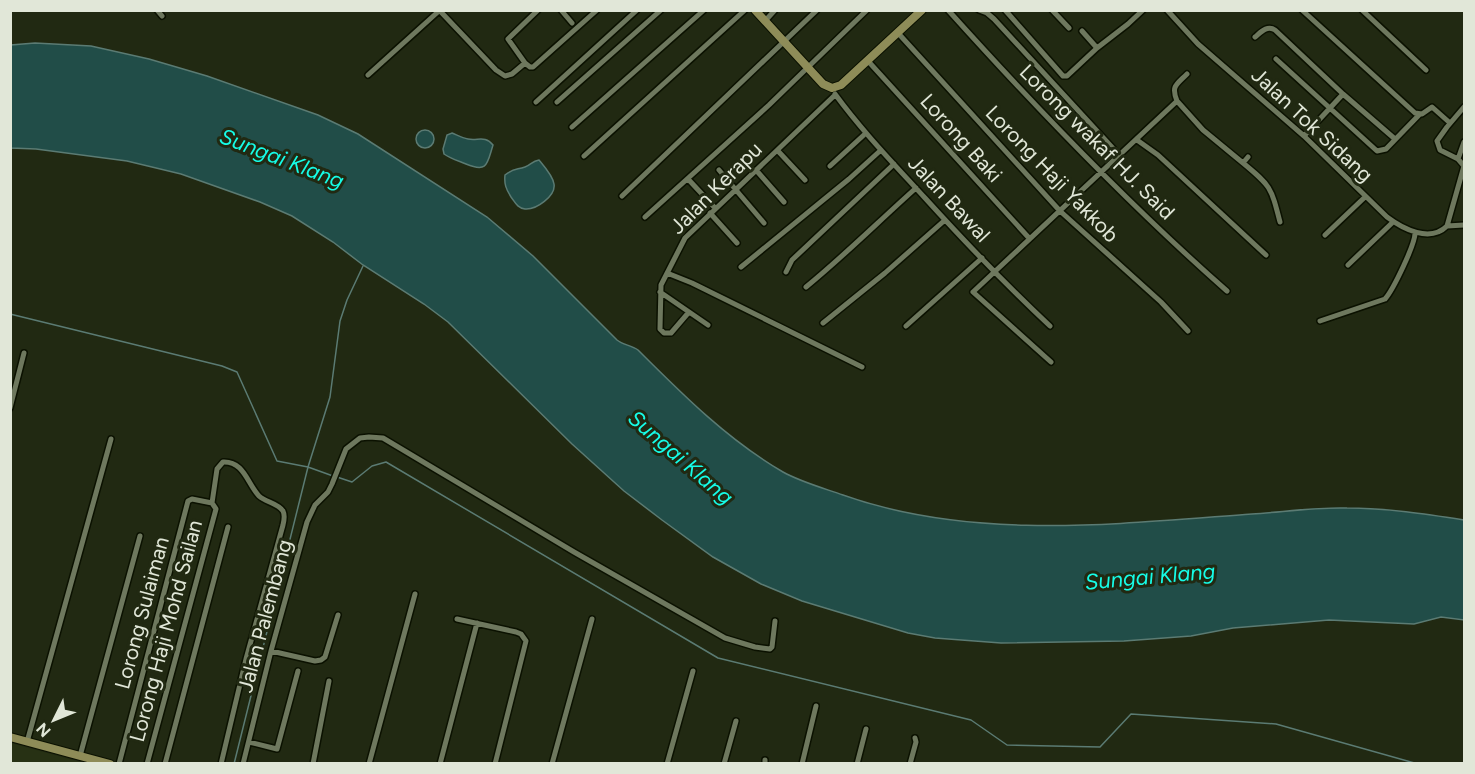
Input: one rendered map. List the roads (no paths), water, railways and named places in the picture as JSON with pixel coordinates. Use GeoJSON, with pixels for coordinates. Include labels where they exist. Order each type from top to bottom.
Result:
{"type":"FeatureCollection","features":[{"type":"Feature","properties":{"kind":"street"},"geometry":{"type":"LineString","coordinates":[[158,10],[162,16]]}},
{"type":"Feature","properties":{"kind":"street"},"geometry":{"type":"LineString","coordinates":[[537,10],[508,39],[530,67],[533,67],[597,10]]}},
{"type":"Feature","properties":{"kind":"street"},"geometry":{"type":"LineString","coordinates":[[561,10],[572,23]]}},
{"type":"Feature","properties":{"kind":"street"},"geometry":{"type":"LineString","coordinates":[[536,102],[636,10]]}},
{"type":"Feature","properties":{"kind":"street"},"geometry":{"type":"LineString","coordinates":[[557,102],[661,10]]}},
{"type":"Feature","properties":{"kind":"street"},"geometry":{"type":"LineString","coordinates":[[572,127],[704,10]]}},
{"type":"Feature","properties":{"kind":"street"},"geometry":{"type":"LineString","coordinates":[[584,156],[745,10]]}},
{"type":"Feature","properties":{"kind":"street"},"geometry":{"type":"LineString","coordinates":[[755,10],[823,84],[834,92],[922,10]]}},
{"type":"Feature","properties":{"kind":"street"},"geometry":{"type":"LineString","coordinates":[[765,21],[776,10]]}},
{"type":"Feature","properties":{"kind":"street"},"geometry":{"type":"LineString","coordinates":[[621,196],[817,10]]}},
{"type":"Feature","properties":{"kind":"street"},"geometry":{"type":"LineString","coordinates":[[645,218],[769,105],[867,10]]}},
{"type":"Feature","properties":{"kind":"street","name":"Lorong wakaf HJ. Said"},"geometry":{"type":"LineString","coordinates":[[948,10],[1100,174],[1227,291]]}},
{"type":"Feature","properties":{"kind":"street"},"geometry":{"type":"LineString","coordinates":[[979,10],[991,16],[1120,156]]}},
{"type":"Feature","properties":{"kind":"street"},"geometry":{"type":"LineString","coordinates":[[1005,10],[1062,74],[1067,76],[1143,10]]}},
{"type":"Feature","properties":{"kind":"street"},"geometry":{"type":"LineString","coordinates":[[1052,10],[1069,28]]}},
{"type":"Feature","properties":{"kind":"street"},"geometry":{"type":"LineString","coordinates":[[1302,10],[1419,115]]}},
{"type":"Feature","properties":{"kind":"street"},"geometry":{"type":"LineString","coordinates":[[1362,10],[1426,70]]}},
{"type":"Feature","properties":{"kind":"street"},"geometry":{"type":"LineString","coordinates":[[368,75],[440,11],[502,75],[512,74],[525,63]]}},
{"type":"Feature","properties":{"kind":"street","name":"Jalan Tok Sidang"},"geometry":{"type":"LineString","coordinates":[[1168,11],[1198,44],[1304,136],[1393,222],[1414,232],[1436,233],[1447,226],[1464,225]]}},
{"type":"Feature","properties":{"kind":"street"},"geometry":{"type":"LineString","coordinates":[[1255,37],[1266,28],[1272,28],[1395,139]]}},
{"type":"Feature","properties":{"kind":"street"},"geometry":{"type":"LineString","coordinates":[[1082,32],[1097,48]]}},
{"type":"Feature","properties":{"kind":"street","name":"Lorong Haji Yakkob"},"geometry":{"type":"LineString","coordinates":[[898,33],[1060,211],[1161,302],[1188,331]]}},
{"type":"Feature","properties":{"kind":"street"},"geometry":{"type":"LineString","coordinates":[[1275,59],[1377,151],[1386,149],[1419,115],[1432,106],[1450,123]]}},
{"type":"Feature","properties":{"kind":"street","name":"Lorong Baki"},"geometry":{"type":"LineString","coordinates":[[868,61],[1029,238]]}},
{"type":"Feature","properties":{"kind":"street"},"geometry":{"type":"LineString","coordinates":[[1049,79],[1062,74]]}},
{"type":"Feature","properties":{"kind":"street"},"geometry":{"type":"LineString","coordinates":[[1187,74],[1174,86],[1173,92],[1177,101],[1203,130],[1267,183],[1280,222]]}},
{"type":"Feature","properties":{"kind":"street","name":"Jalan Bawal"},"geometry":{"type":"LineString","coordinates":[[834,92],[866,133],[945,220],[1026,305],[1050,326]]}},
{"type":"Feature","properties":{"kind":"street","name":"Jalan Kerapu"},"geometry":{"type":"LineString","coordinates":[[689,312],[671,333],[664,333],[659,326],[661,285],[677,251],[710,213],[778,151],[834,92]]}},
{"type":"Feature","properties":{"kind":"street"},"geometry":{"type":"LineString","coordinates":[[1304,136],[1343,94]]}},
{"type":"Feature","properties":{"kind":"street"},"geometry":{"type":"LineString","coordinates":[[1051,362],[973,292],[1177,101]]}},
{"type":"Feature","properties":{"kind":"street"},"geometry":{"type":"LineString","coordinates":[[1447,226],[1464,166],[1458,159],[1440,150],[1437,141],[1464,107]]}},
{"type":"Feature","properties":{"kind":"street"},"geometry":{"type":"LineString","coordinates":[[830,166],[866,133]]}},
{"type":"Feature","properties":{"kind":"street"},"geometry":{"type":"LineString","coordinates":[[1137,140],[1158,155],[1266,255]]}},
{"type":"Feature","properties":{"kind":"street"},"geometry":{"type":"LineString","coordinates":[[1458,159],[1464,142]]}},
{"type":"Feature","properties":{"kind":"street"},"geometry":{"type":"LineString","coordinates":[[741,267],[881,150]]}},
{"type":"Feature","properties":{"kind":"street"},"geometry":{"type":"LineString","coordinates":[[778,151],[805,180]]}},
{"type":"Feature","properties":{"kind":"street"},"geometry":{"type":"LineString","coordinates":[[1243,163],[1248,157]]}},
{"type":"Feature","properties":{"kind":"street"},"geometry":{"type":"LineString","coordinates":[[786,272],[792,260],[894,164]]}},
{"type":"Feature","properties":{"kind":"street"},"geometry":{"type":"LineString","coordinates":[[719,170],[764,223]]}},
{"type":"Feature","properties":{"kind":"street"},"geometry":{"type":"LineString","coordinates":[[756,170],[784,202]]}},
{"type":"Feature","properties":{"kind":"street"},"geometry":{"type":"LineString","coordinates":[[688,179],[715,208]]}},
{"type":"Feature","properties":{"kind":"street"},"geometry":{"type":"LineString","coordinates":[[806,287],[843,257],[853,244],[916,188]]}},
{"type":"Feature","properties":{"kind":"street"},"geometry":{"type":"LineString","coordinates":[[1325,235],[1365,196]]}},
{"type":"Feature","properties":{"kind":"street"},"geometry":{"type":"LineString","coordinates":[[710,213],[737,243]]}},
{"type":"Feature","properties":{"kind":"street"},"geometry":{"type":"LineString","coordinates":[[823,323],[945,220]]}},
{"type":"Feature","properties":{"kind":"street"},"geometry":{"type":"LineString","coordinates":[[1348,265],[1393,222]]}},
{"type":"Feature","properties":{"kind":"street"},"geometry":{"type":"LineString","coordinates":[[1320,321],[1385,299],[1392,292],[1414,242],[1414,232]]}},
{"type":"Feature","properties":{"kind":"street"},"geometry":{"type":"LineString","coordinates":[[906,326],[982,258]]}},
{"type":"Feature","properties":{"kind":"street"},"geometry":{"type":"LineString","coordinates":[[668,270],[862,367]]}},
{"type":"Feature","properties":{"kind":"street"},"geometry":{"type":"LineString","coordinates":[[660,292],[708,326]]}},
{"type":"Feature","properties":{"kind":"street"},"geometry":{"type":"LineString","coordinates":[[10,408],[24,353]]}},
{"type":"Feature","properties":{"kind":"street","name":"Jalan Palembang"},"geometry":{"type":"LineString","coordinates":[[243,762],[307,522],[315,505],[328,492],[346,449],[360,438],[383,438],[574,552],[725,638],[754,647],[770,648],[775,621]]}},
{"type":"Feature","properties":{"kind":"street"},"geometry":{"type":"LineString","coordinates":[[27,742],[111,439]]}},
{"type":"Feature","properties":{"kind":"street","name":"Lorong Haji Mohd Sailan"},"geometry":{"type":"LineString","coordinates":[[147,764],[214,505],[217,469],[223,462],[230,461],[241,469],[258,495],[281,508],[284,513],[283,525],[220,764]]}},
{"type":"Feature","properties":{"kind":"street","name":"Lorong Sulaiman"},"geometry":{"type":"LineString","coordinates":[[119,764],[188,501],[192,499],[214,505]]}},
{"type":"Feature","properties":{"kind":"street"},"geometry":{"type":"LineString","coordinates":[[165,764],[228,527]]}},
{"type":"Feature","properties":{"kind":"street"},"geometry":{"type":"LineString","coordinates":[[80,756],[140,536]]}},
{"type":"Feature","properties":{"kind":"street"},"geometry":{"type":"LineString","coordinates":[[369,764],[399,645],[415,594]]}},
{"type":"Feature","properties":{"kind":"street"},"geometry":{"type":"LineString","coordinates":[[271,651],[315,661],[321,660],[325,657],[338,615]]}},
{"type":"Feature","properties":{"kind":"street"},"geometry":{"type":"LineString","coordinates":[[458,619],[516,632],[526,640],[495,764]]}},
{"type":"Feature","properties":{"kind":"street"},"geometry":{"type":"LineString","coordinates":[[552,764],[592,619]]}},
{"type":"Feature","properties":{"kind":"street"},"geometry":{"type":"LineString","coordinates":[[440,764],[477,623]]}},
{"type":"Feature","properties":{"kind":"street"},"geometry":{"type":"LineString","coordinates":[[249,742],[277,749],[298,671]]}},
{"type":"Feature","properties":{"kind":"street"},"geometry":{"type":"LineString","coordinates":[[667,764],[693,671]]}},
{"type":"Feature","properties":{"kind":"street"},"geometry":{"type":"LineString","coordinates":[[313,764],[328,681]]}},
{"type":"Feature","properties":{"kind":"street"},"geometry":{"type":"LineString","coordinates":[[802,764],[816,706]]}},
{"type":"Feature","properties":{"kind":"street"},"geometry":{"type":"LineString","coordinates":[[724,764],[736,721]]}},
{"type":"Feature","properties":{"kind":"street"},"geometry":{"type":"LineString","coordinates":[[857,764],[866,729]]}},
{"type":"Feature","properties":{"kind":"street"},"geometry":{"type":"LineString","coordinates":[[10,737],[110,764]]}},
{"type":"Feature","properties":{"kind":"street"},"geometry":{"type":"LineString","coordinates":[[910,764],[915,738]]}},
{"type":"Feature","properties":{"kind":"street"},"geometry":{"type":"LineString","coordinates":[[243,762],[252,764]]}},
{"type":"Feature","properties":{"kind":"water","name":"Sungai Klang"},"geometry":{"type":"Polygon","coordinates":[[[35,43],[91,46],[149,59],[207,76],[318,115],[358,134],[487,217],[533,256],[617,340],[638,350],[689,400],[743,446],[797,479],[892,509],[942,519],[994,524],[1097,525],[1335,508],[1391,510],[1464,520],[1464,620],[1441,617],[1414,624],[1329,620],[1233,628],[1191,636],[1124,641],[1001,643],[935,638],[908,633],[802,601],[761,584],[713,557],[662,520],[624,491],[572,444],[448,322],[292,216],[181,174],[127,161],[11,148],[11,45],[35,43]]]}},
{"type":"Feature","properties":{"kind":"water"},"geometry":{"type":"Polygon","coordinates":[[[421,130],[429,130],[434,135],[432,146],[421,148],[416,143],[416,135],[421,130]]]}},
{"type":"Feature","properties":{"kind":"water"},"geometry":{"type":"Polygon","coordinates":[[[452,133],[466,139],[484,139],[490,142],[493,145],[486,165],[479,168],[473,167],[444,154],[447,135],[452,133]]]}},
{"type":"Feature","properties":{"kind":"water"},"geometry":{"type":"Polygon","coordinates":[[[539,160],[552,178],[554,189],[540,205],[525,209],[516,204],[508,191],[505,175],[539,160]]]}},
{"type":"Feature","properties":{"kind":"waterway"},"geometry":{"type":"LineString","coordinates":[[234,764],[308,467],[330,397],[340,321],[363,266]]}},
{"type":"Feature","properties":{"kind":"waterway"},"geometry":{"type":"LineString","coordinates":[[10,314],[222,366],[237,372],[277,461],[308,467],[333,476]]}},
{"type":"Feature","properties":{"kind":"waterway"},"geometry":{"type":"LineString","coordinates":[[337,477],[352,482],[372,466],[386,462],[718,658],[971,720],[1007,745],[1100,747],[1131,714],[1276,724],[1418,764]]}}]}
